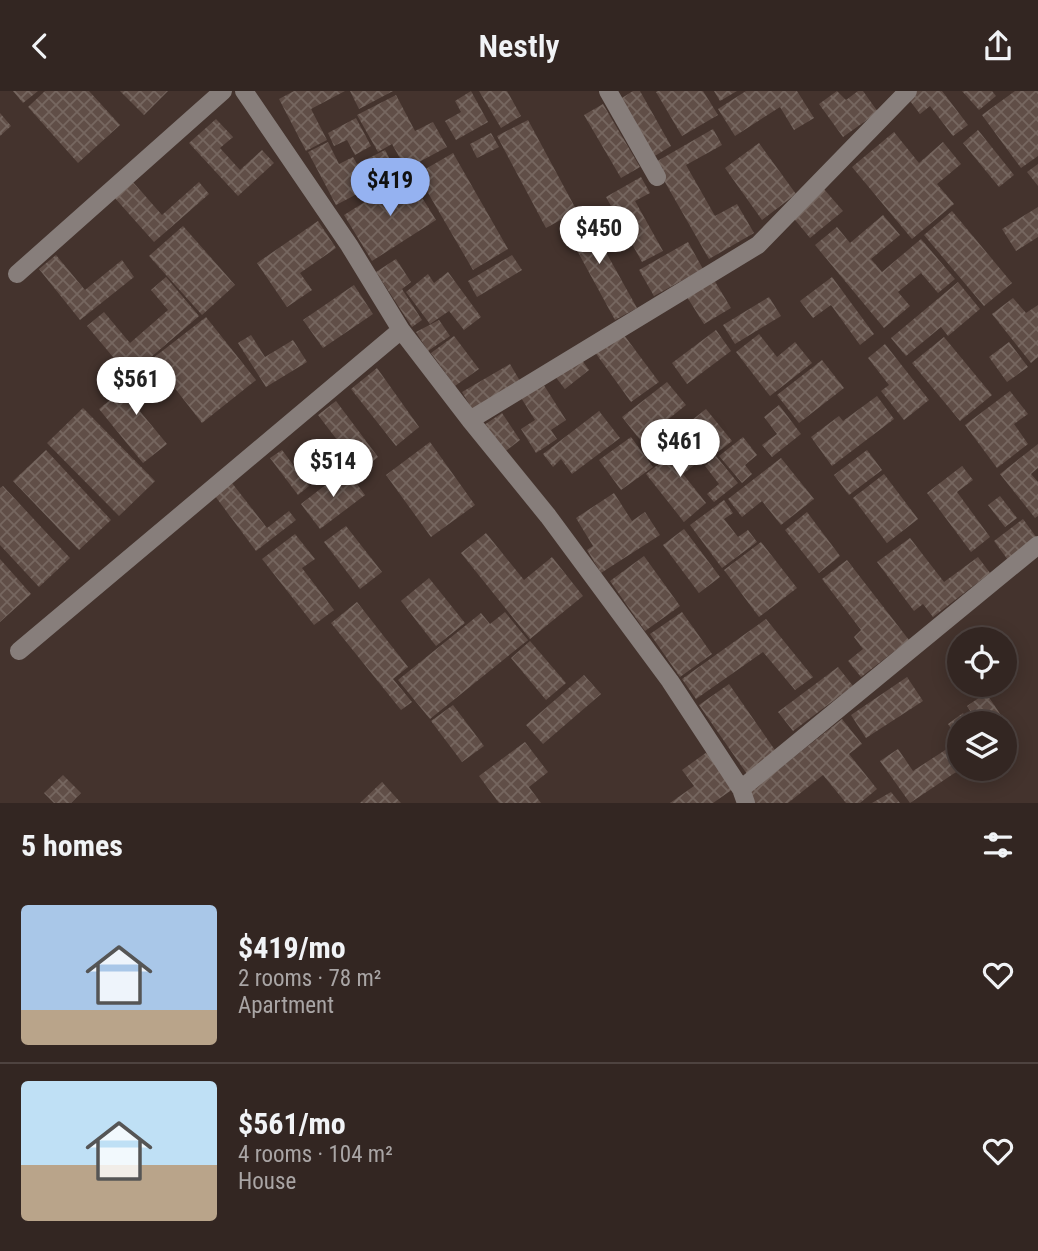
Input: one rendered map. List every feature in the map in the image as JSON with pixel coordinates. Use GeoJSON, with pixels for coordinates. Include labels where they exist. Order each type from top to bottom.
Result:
{"type":"FeatureCollection","features":[{"type":"Feature","properties":{"kind":"street"},"geometry":{"type":"LineString","coordinates":[[18,274],[223,91]]}},
{"type":"Feature","properties":{"kind":"street"},"geometry":{"type":"LineString","coordinates":[[244,91],[349,245],[401,330],[556,527],[670,681],[744,796],[1038,545]]}},
{"type":"Feature","properties":{"kind":"street"},"geometry":{"type":"LineString","coordinates":[[608,91],[657,177]]}},
{"type":"Feature","properties":{"kind":"street"},"geometry":{"type":"LineString","coordinates":[[470,420],[758,245],[908,91]]}},
{"type":"Feature","properties":{"kind":"street"},"geometry":{"type":"LineString","coordinates":[[19,651],[401,330]]}},
{"type":"Feature","properties":{"kind":"building"},"geometry":{"type":"Polygon","coordinates":[[[13,91],[38,91],[23,103],[13,91]]]}},
{"type":"Feature","properties":{"kind":"building"},"geometry":{"type":"Polygon","coordinates":[[[45,91],[89,91],[120,125],[78,163],[28,107],[45,91]]]}},
{"type":"Feature","properties":{"kind":"building"},"geometry":{"type":"Polygon","coordinates":[[[120,91],[168,91],[144,115],[120,91]]]}},
{"type":"Feature","properties":{"kind":"building"},"geometry":{"type":"Polygon","coordinates":[[[294,91],[345,91],[311,109],[327,140],[306,151],[279,99],[294,91]]]}},
{"type":"Feature","properties":{"kind":"building"},"geometry":{"type":"Polygon","coordinates":[[[350,91],[393,91],[359,109],[350,91]]]}},
{"type":"Feature","properties":{"kind":"building"},"geometry":{"type":"Polygon","coordinates":[[[471,91],[488,122],[456,140],[445,121],[461,112],[455,101],[471,91]]]}},
{"type":"Feature","properties":{"kind":"building"},"geometry":{"type":"Polygon","coordinates":[[[479,91],[507,91],[521,116],[501,128],[479,91]]]}},
{"type":"Feature","properties":{"kind":"building"},"geometry":{"type":"Polygon","coordinates":[[[633,91],[640,91],[671,146],[650,159],[617,101],[633,91]]]}},
{"type":"Feature","properties":{"kind":"building"},"geometry":{"type":"Polygon","coordinates":[[[703,91],[718,115],[682,136],[656,92],[703,91]]]}},
{"type":"Feature","properties":{"kind":"building"},"geometry":{"type":"Polygon","coordinates":[[[714,91],[737,91],[720,101],[714,91]]]}},
{"type":"Feature","properties":{"kind":"building"},"geometry":{"type":"Polygon","coordinates":[[[746,91],[797,91],[814,118],[794,130],[780,107],[735,136],[718,109],[746,91]]]}},
{"type":"Feature","properties":{"kind":"building"},"geometry":{"type":"Polygon","coordinates":[[[837,91],[846,100],[858,91],[863,91],[878,112],[843,137],[819,104],[837,91]]]}},
{"type":"Feature","properties":{"kind":"building"},"geometry":{"type":"Polygon","coordinates":[[[914,91],[942,91],[968,125],[953,136],[930,106],[920,114],[907,97],[914,91]]]}},
{"type":"Feature","properties":{"kind":"building"},"geometry":{"type":"Polygon","coordinates":[[[962,91],[992,91],[996,96],[979,110],[962,91]]]}},
{"type":"Feature","properties":{"kind":"building"},"geometry":{"type":"Polygon","coordinates":[[[1015,91],[1038,91],[1038,156],[1021,168],[982,115],[1015,91]]]}},
{"type":"Feature","properties":{"kind":"building"},"geometry":{"type":"Polygon","coordinates":[[[396,95],[415,131],[433,122],[447,147],[406,169],[392,144],[378,152],[357,115],[396,95]]]}},
{"type":"Feature","properties":{"kind":"building"},"geometry":{"type":"Polygon","coordinates":[[[603,104],[640,167],[621,178],[584,115],[603,104]]]}},
{"type":"Feature","properties":{"kind":"building"},"geometry":{"type":"Polygon","coordinates":[[[0,113],[11,126],[0,136],[0,113]]]}},
{"type":"Feature","properties":{"kind":"building"},"geometry":{"type":"Polygon","coordinates":[[[356,118],[371,146],[355,155],[347,140],[334,146],[328,133],[356,118]]]}},
{"type":"Feature","properties":{"kind":"building"},"geometry":{"type":"Polygon","coordinates":[[[216,119],[233,137],[220,148],[240,170],[262,150],[274,163],[238,196],[189,143],[216,119]]]}},
{"type":"Feature","properties":{"kind":"building"},"geometry":{"type":"Polygon","coordinates":[[[528,120],[577,211],[546,228],[497,136],[528,120]]]}},
{"type":"Feature","properties":{"kind":"building"},"geometry":{"type":"Polygon","coordinates":[[[713,129],[722,145],[686,165],[715,216],[737,204],[754,233],[709,259],[654,163],[713,129]]]}},
{"type":"Feature","properties":{"kind":"building"},"geometry":{"type":"Polygon","coordinates":[[[978,130],[1014,175],[999,187],[963,143],[978,130]]]}},
{"type":"Feature","properties":{"kind":"building"},"geometry":{"type":"Polygon","coordinates":[[[894,132],[919,163],[943,142],[961,164],[937,184],[954,204],[912,239],[852,167],[894,132]]]}},
{"type":"Feature","properties":{"kind":"building"},"geometry":{"type":"Polygon","coordinates":[[[491,133],[499,147],[477,158],[470,144],[491,133]]]}},
{"type":"Feature","properties":{"kind":"building"},"geometry":{"type":"Polygon","coordinates":[[[328,142],[339,164],[353,157],[357,164],[385,150],[397,173],[336,205],[308,152],[328,142]]]}},
{"type":"Feature","properties":{"kind":"building"},"geometry":{"type":"Polygon","coordinates":[[[759,143],[796,194],[762,220],[725,168],[759,143]]]}},
{"type":"Feature","properties":{"kind":"building"},"geometry":{"type":"Polygon","coordinates":[[[453,153],[508,249],[473,270],[417,174],[453,153]]]}},
{"type":"Feature","properties":{"kind":"building"},"geometry":{"type":"Polygon","coordinates":[[[1038,164],[1038,186],[1027,172],[1038,164]]]}},
{"type":"Feature","properties":{"kind":"building"},"geometry":{"type":"Polygon","coordinates":[[[408,175],[436,220],[372,261],[344,215],[408,175]]]}},
{"type":"Feature","properties":{"kind":"building"},"geometry":{"type":"Polygon","coordinates":[[[641,177],[650,193],[635,201],[663,251],[642,262],[606,197],[641,177]]]}},
{"type":"Feature","properties":{"kind":"building"},"geometry":{"type":"Polygon","coordinates":[[[132,181],[162,215],[199,182],[209,194],[154,242],[114,197],[132,181]]]}},
{"type":"Feature","properties":{"kind":"building"},"geometry":{"type":"Polygon","coordinates":[[[823,188],[843,211],[810,238],[791,215],[823,188]]]}},
{"type":"Feature","properties":{"kind":"building"},"geometry":{"type":"Polygon","coordinates":[[[1038,207],[1038,237],[1016,251],[1002,229],[1038,207]]]}},
{"type":"Feature","properties":{"kind":"building"},"geometry":{"type":"Polygon","coordinates":[[[583,211],[637,308],[615,320],[562,223],[583,211]]]}},
{"type":"Feature","properties":{"kind":"building"},"geometry":{"type":"Polygon","coordinates":[[[952,211],[1012,283],[984,306],[924,235],[952,211]]]}},
{"type":"Feature","properties":{"kind":"building"},"geometry":{"type":"Polygon","coordinates":[[[883,215],[900,235],[871,259],[882,272],[921,239],[955,279],[938,293],[921,273],[898,292],[910,306],[884,328],[815,245],[837,227],[850,243],[883,215]]]}},
{"type":"Feature","properties":{"kind":"building"},"geometry":{"type":"Polygon","coordinates":[[[318,221],[336,248],[300,273],[312,290],[287,307],[257,263],[318,221]]]}},
{"type":"Feature","properties":{"kind":"building"},"geometry":{"type":"Polygon","coordinates":[[[183,226],[235,285],[202,315],[149,256],[183,226]]]}},
{"type":"Feature","properties":{"kind":"building"},"geometry":{"type":"Polygon","coordinates":[[[688,242],[703,269],[654,296],[639,270],[688,242]]]}},
{"type":"Feature","properties":{"kind":"building"},"geometry":{"type":"Polygon","coordinates":[[[56,255],[85,290],[122,260],[134,277],[80,320],[39,269],[56,255]]]}},
{"type":"Feature","properties":{"kind":"building"},"geometry":{"type":"Polygon","coordinates":[[[512,255],[522,270],[477,297],[468,281],[512,255]]]}},
{"type":"Feature","properties":{"kind":"building"},"geometry":{"type":"Polygon","coordinates":[[[396,259],[411,282],[402,289],[422,320],[412,327],[376,272],[396,259]]]}},
{"type":"Feature","properties":{"kind":"building"},"geometry":{"type":"Polygon","coordinates":[[[448,272],[481,317],[464,330],[449,311],[430,324],[406,292],[428,274],[434,283],[448,272]]]}},
{"type":"Feature","properties":{"kind":"building"},"geometry":{"type":"Polygon","coordinates":[[[166,277],[199,316],[129,376],[87,326],[104,312],[130,343],[168,310],[151,290],[166,277]]]}},
{"type":"Feature","properties":{"kind":"building"},"geometry":{"type":"Polygon","coordinates":[[[832,277],[874,334],[860,345],[831,305],[813,318],[800,301],[832,277]]]}},
{"type":"Feature","properties":{"kind":"building"},"geometry":{"type":"Polygon","coordinates":[[[714,280],[731,308],[704,324],[687,297],[714,280]]]}},
{"type":"Feature","properties":{"kind":"building"},"geometry":{"type":"Polygon","coordinates":[[[958,282],[980,309],[948,336],[941,327],[906,356],[891,338],[958,282]]]}},
{"type":"Feature","properties":{"kind":"building"},"geometry":{"type":"Polygon","coordinates":[[[354,285],[373,314],[323,348],[303,320],[354,285]]]}},
{"type":"Feature","properties":{"kind":"building"},"geometry":{"type":"Polygon","coordinates":[[[769,297],[781,316],[735,344],[723,325],[769,297]]]}},
{"type":"Feature","properties":{"kind":"building"},"geometry":{"type":"Polygon","coordinates":[[[1013,298],[1026,313],[1038,305],[1038,357],[1031,363],[992,314],[1013,298]]]}},
{"type":"Feature","properties":{"kind":"building"},"geometry":{"type":"Polygon","coordinates":[[[206,317],[256,380],[202,423],[152,359],[206,317]]]}},
{"type":"Feature","properties":{"kind":"building"},"geometry":{"type":"Polygon","coordinates":[[[439,320],[450,336],[428,351],[416,332],[439,320]]]}},
{"type":"Feature","properties":{"kind":"building"},"geometry":{"type":"Polygon","coordinates":[[[716,330],[731,351],[687,384],[672,363],[716,330]]]}},
{"type":"Feature","properties":{"kind":"building"},"geometry":{"type":"Polygon","coordinates":[[[621,331],[659,382],[631,402],[594,351],[621,331]]]}},
{"type":"Feature","properties":{"kind":"building"},"geometry":{"type":"Polygon","coordinates":[[[759,334],[777,357],[795,342],[812,363],[770,396],[736,352],[759,334]]]}},
{"type":"Feature","properties":{"kind":"building"},"geometry":{"type":"Polygon","coordinates":[[[251,335],[265,357],[293,340],[307,362],[266,387],[238,343],[251,335]]]}},
{"type":"Feature","properties":{"kind":"building"},"geometry":{"type":"Polygon","coordinates":[[[454,336],[479,369],[455,386],[431,353],[454,336]]]}},
{"type":"Feature","properties":{"kind":"building"},"geometry":{"type":"Polygon","coordinates":[[[944,337],[992,395],[960,421],[912,363],[944,337]]]}},
{"type":"Feature","properties":{"kind":"building"},"geometry":{"type":"Polygon","coordinates":[[[1009,342],[1028,367],[1007,382],[989,357],[1009,342]]]}},
{"type":"Feature","properties":{"kind":"building"},"geometry":{"type":"Polygon","coordinates":[[[885,344],[929,400],[904,420],[881,391],[889,385],[868,358],[885,344]]]}},
{"type":"Feature","properties":{"kind":"building"},"geometry":{"type":"Polygon","coordinates":[[[579,356],[589,370],[565,389],[554,375],[579,356]]]}},
{"type":"Feature","properties":{"kind":"building"},"geometry":{"type":"Polygon","coordinates":[[[822,360],[844,388],[799,423],[777,395],[822,360]]]}},
{"type":"Feature","properties":{"kind":"building"},"geometry":{"type":"Polygon","coordinates":[[[510,364],[520,381],[472,409],[462,392],[510,364]]]}},
{"type":"Feature","properties":{"kind":"building"},"geometry":{"type":"Polygon","coordinates":[[[377,368],[419,427],[396,446],[351,389],[377,368]]]}},
{"type":"Feature","properties":{"kind":"building"},"geometry":{"type":"Polygon","coordinates":[[[147,370],[163,388],[138,409],[167,444],[143,463],[99,409],[147,370]]]}},
{"type":"Feature","properties":{"kind":"building"},"geometry":{"type":"Polygon","coordinates":[[[540,379],[566,420],[551,430],[557,439],[536,453],[521,429],[535,420],[518,393],[540,379]]]}},
{"type":"Feature","properties":{"kind":"building"},"geometry":{"type":"Polygon","coordinates":[[[667,382],[686,405],[641,441],[622,417],[667,382]]]}},
{"type":"Feature","properties":{"kind":"building"},"geometry":{"type":"Polygon","coordinates":[[[1010,391],[1028,414],[1014,424],[1028,444],[997,468],[965,425],[1010,391]]]}},
{"type":"Feature","properties":{"kind":"building"},"geometry":{"type":"Polygon","coordinates":[[[877,396],[894,419],[832,466],[811,437],[839,416],[843,421],[877,396]]]}},
{"type":"Feature","properties":{"kind":"building"},"geometry":{"type":"Polygon","coordinates":[[[336,401],[378,457],[361,471],[318,415],[336,401]]]}},
{"type":"Feature","properties":{"kind":"building"},"geometry":{"type":"Polygon","coordinates":[[[779,405],[801,434],[772,457],[762,445],[777,434],[764,417],[779,405]]]}},
{"type":"Feature","properties":{"kind":"building"},"geometry":{"type":"Polygon","coordinates":[[[83,408],[155,481],[119,516],[47,443],[83,408]]]}},
{"type":"Feature","properties":{"kind":"building"},"geometry":{"type":"Polygon","coordinates":[[[706,409],[732,441],[718,452],[692,420],[706,409]]]}},
{"type":"Feature","properties":{"kind":"building"},"geometry":{"type":"Polygon","coordinates":[[[599,411],[620,438],[572,474],[561,459],[553,467],[543,454],[599,411]]]}},
{"type":"Feature","properties":{"kind":"building"},"geometry":{"type":"Polygon","coordinates":[[[502,413],[520,440],[503,453],[484,425],[502,413]]]}},
{"type":"Feature","properties":{"kind":"building"},"geometry":{"type":"Polygon","coordinates":[[[631,437],[653,467],[621,490],[599,460],[631,437]]]}},
{"type":"Feature","properties":{"kind":"building"},"geometry":{"type":"Polygon","coordinates":[[[693,437],[707,455],[683,474],[706,503],[684,522],[646,474],[693,437]]]}},
{"type":"Feature","properties":{"kind":"building"},"geometry":{"type":"Polygon","coordinates":[[[743,437],[757,455],[745,465],[752,474],[742,483],[719,456],[743,437]]]}},
{"type":"Feature","properties":{"kind":"building"},"geometry":{"type":"Polygon","coordinates":[[[430,442],[475,505],[431,537],[386,475],[430,442]]]}},
{"type":"Feature","properties":{"kind":"building"},"geometry":{"type":"Polygon","coordinates":[[[1038,444],[1038,468],[1031,474],[1038,482],[1038,516],[1035,518],[1000,474],[1038,444]]]}},
{"type":"Feature","properties":{"kind":"building"},"geometry":{"type":"Polygon","coordinates":[[[46,450],[111,520],[79,550],[13,481],[46,450]]]}},
{"type":"Feature","properties":{"kind":"building"},"geometry":{"type":"Polygon","coordinates":[[[282,450],[309,486],[298,495],[270,458],[282,450]]]}},
{"type":"Feature","properties":{"kind":"building"},"geometry":{"type":"Polygon","coordinates":[[[867,450],[882,470],[849,495],[834,475],[867,450]]]}},
{"type":"Feature","properties":{"kind":"building"},"geometry":{"type":"Polygon","coordinates":[[[716,456],[738,483],[714,502],[707,494],[719,484],[705,466],[716,456]]]}},
{"type":"Feature","properties":{"kind":"building"},"geometry":{"type":"Polygon","coordinates":[[[781,458],[814,499],[781,525],[762,501],[742,517],[728,499],[781,458]]]}},
{"type":"Feature","properties":{"kind":"building"},"geometry":{"type":"Polygon","coordinates":[[[962,466],[973,480],[957,492],[990,537],[971,552],[927,493],[962,466]]]}},
{"type":"Feature","properties":{"kind":"building"},"geometry":{"type":"Polygon","coordinates":[[[346,469],[365,495],[320,529],[301,504],[346,469]]]}},
{"type":"Feature","properties":{"kind":"building"},"geometry":{"type":"Polygon","coordinates":[[[884,474],[918,519],[887,543],[853,498],[884,474]]]}},
{"type":"Feature","properties":{"kind":"building"},"geometry":{"type":"Polygon","coordinates":[[[232,483],[267,528],[289,511],[296,520],[256,551],[215,496],[232,483]]]}},
{"type":"Feature","properties":{"kind":"building"},"geometry":{"type":"Polygon","coordinates":[[[3,486],[70,558],[39,587],[0,545],[0,488],[3,486]]]}},
{"type":"Feature","properties":{"kind":"building"},"geometry":{"type":"Polygon","coordinates":[[[614,493],[632,521],[645,512],[660,535],[601,573],[587,550],[593,546],[576,518],[614,493]]]}},
{"type":"Feature","properties":{"kind":"building"},"geometry":{"type":"Polygon","coordinates":[[[1000,496],[1017,518],[1005,527],[988,505],[1000,496]]]}},
{"type":"Feature","properties":{"kind":"building"},"geometry":{"type":"Polygon","coordinates":[[[724,500],[733,513],[724,519],[738,537],[748,530],[757,542],[722,568],[690,525],[724,500]]]}},
{"type":"Feature","properties":{"kind":"building"},"geometry":{"type":"Polygon","coordinates":[[[807,512],[840,556],[819,573],[785,530],[807,512]]]}},
{"type":"Feature","properties":{"kind":"building"},"geometry":{"type":"Polygon","coordinates":[[[1023,519],[1037,538],[1008,560],[994,541],[1023,519]]]}},
{"type":"Feature","properties":{"kind":"building"},"geometry":{"type":"Polygon","coordinates":[[[346,526],[382,572],[360,589],[324,542],[346,526]]]}},
{"type":"Feature","properties":{"kind":"building"},"geometry":{"type":"Polygon","coordinates":[[[684,529],[720,577],[699,593],[663,545],[684,529]]]}},
{"type":"Feature","properties":{"kind":"building"},"geometry":{"type":"Polygon","coordinates":[[[486,533],[524,580],[552,557],[583,596],[530,639],[461,553],[486,533]]]}},
{"type":"Feature","properties":{"kind":"building"},"geometry":{"type":"Polygon","coordinates":[[[295,534],[315,559],[302,568],[334,610],[314,625],[262,559],[295,534]]]}},
{"type":"Feature","properties":{"kind":"building"},"geometry":{"type":"Polygon","coordinates":[[[910,538],[944,582],[978,557],[990,573],[933,617],[923,604],[914,611],[877,562],[910,538]]]}},
{"type":"Feature","properties":{"kind":"building"},"geometry":{"type":"Polygon","coordinates":[[[761,542],[797,588],[759,617],[724,570],[761,542]]]}},
{"type":"Feature","properties":{"kind":"building"},"geometry":{"type":"Polygon","coordinates":[[[644,556],[680,606],[645,631],[610,581],[644,556]]]}},
{"type":"Feature","properties":{"kind":"building"},"geometry":{"type":"Polygon","coordinates":[[[0,559],[31,594],[0,622],[0,559]]]}},
{"type":"Feature","properties":{"kind":"building"},"geometry":{"type":"Polygon","coordinates":[[[847,560],[909,640],[861,677],[848,661],[863,649],[854,637],[861,630],[822,579],[847,560]]]}},
{"type":"Feature","properties":{"kind":"building"},"geometry":{"type":"Polygon","coordinates":[[[429,578],[465,623],[436,646],[401,601],[429,578]]]}},
{"type":"Feature","properties":{"kind":"building"},"geometry":{"type":"Polygon","coordinates":[[[357,602],[408,667],[393,679],[412,702],[401,710],[331,623],[357,602]]]}},
{"type":"Feature","properties":{"kind":"building"},"geometry":{"type":"Polygon","coordinates":[[[505,612],[528,640],[430,719],[398,680],[481,613],[490,624],[505,612]]]}},
{"type":"Feature","properties":{"kind":"building"},"geometry":{"type":"Polygon","coordinates":[[[682,612],[712,654],[680,677],[650,634],[682,612]]]}},
{"type":"Feature","properties":{"kind":"building"},"geometry":{"type":"Polygon","coordinates":[[[766,619],[813,677],[795,690],[763,652],[696,699],[682,679],[766,619]]]}},
{"type":"Feature","properties":{"kind":"building"},"geometry":{"type":"Polygon","coordinates":[[[530,641],[566,683],[546,700],[511,658],[530,641]]]}},
{"type":"Feature","properties":{"kind":"building"},"geometry":{"type":"Polygon","coordinates":[[[838,667],[853,686],[793,731],[778,712],[838,667]]]}},
{"type":"Feature","properties":{"kind":"building"},"geometry":{"type":"Polygon","coordinates":[[[584,675],[601,694],[543,744],[526,725],[584,675]]]}},
{"type":"Feature","properties":{"kind":"building"},"geometry":{"type":"Polygon","coordinates":[[[907,677],[923,701],[866,738],[851,715],[907,677]]]}},
{"type":"Feature","properties":{"kind":"building"},"geometry":{"type":"Polygon","coordinates":[[[729,684],[777,753],[747,774],[699,705],[729,684]]]}},
{"type":"Feature","properties":{"kind":"building"},"geometry":{"type":"Polygon","coordinates":[[[980,697],[989,697],[998,711],[970,711],[967,706],[980,697]]]}},
{"type":"Feature","properties":{"kind":"building"},"geometry":{"type":"Polygon","coordinates":[[[453,705],[484,746],[462,762],[431,721],[453,705]]]}},
{"type":"Feature","properties":{"kind":"building"},"geometry":{"type":"Polygon","coordinates":[[[842,719],[862,744],[849,754],[877,789],[860,803],[846,803],[823,775],[788,803],[752,803],[746,795],[842,719]]]}},
{"type":"Feature","properties":{"kind":"building"},"geometry":{"type":"Polygon","coordinates":[[[525,742],[548,772],[529,787],[541,803],[499,803],[479,776],[525,742]]]}},
{"type":"Feature","properties":{"kind":"building"},"geometry":{"type":"Polygon","coordinates":[[[898,749],[913,771],[947,749],[947,778],[910,803],[880,761],[898,749]]]}},
{"type":"Feature","properties":{"kind":"building"},"geometry":{"type":"Polygon","coordinates":[[[707,752],[733,789],[713,803],[670,803],[694,786],[682,770],[707,752]]]}},
{"type":"Feature","properties":{"kind":"building"},"geometry":{"type":"Polygon","coordinates":[[[63,775],[81,793],[71,803],[54,803],[44,793],[63,775]]]}},
{"type":"Feature","properties":{"kind":"building"},"geometry":{"type":"Polygon","coordinates":[[[382,782],[401,803],[360,803],[382,782]]]}},
{"type":"Feature","properties":{"kind":"building"},"geometry":{"type":"Polygon","coordinates":[[[891,792],[900,803],[872,803],[891,792]]]}}]}
